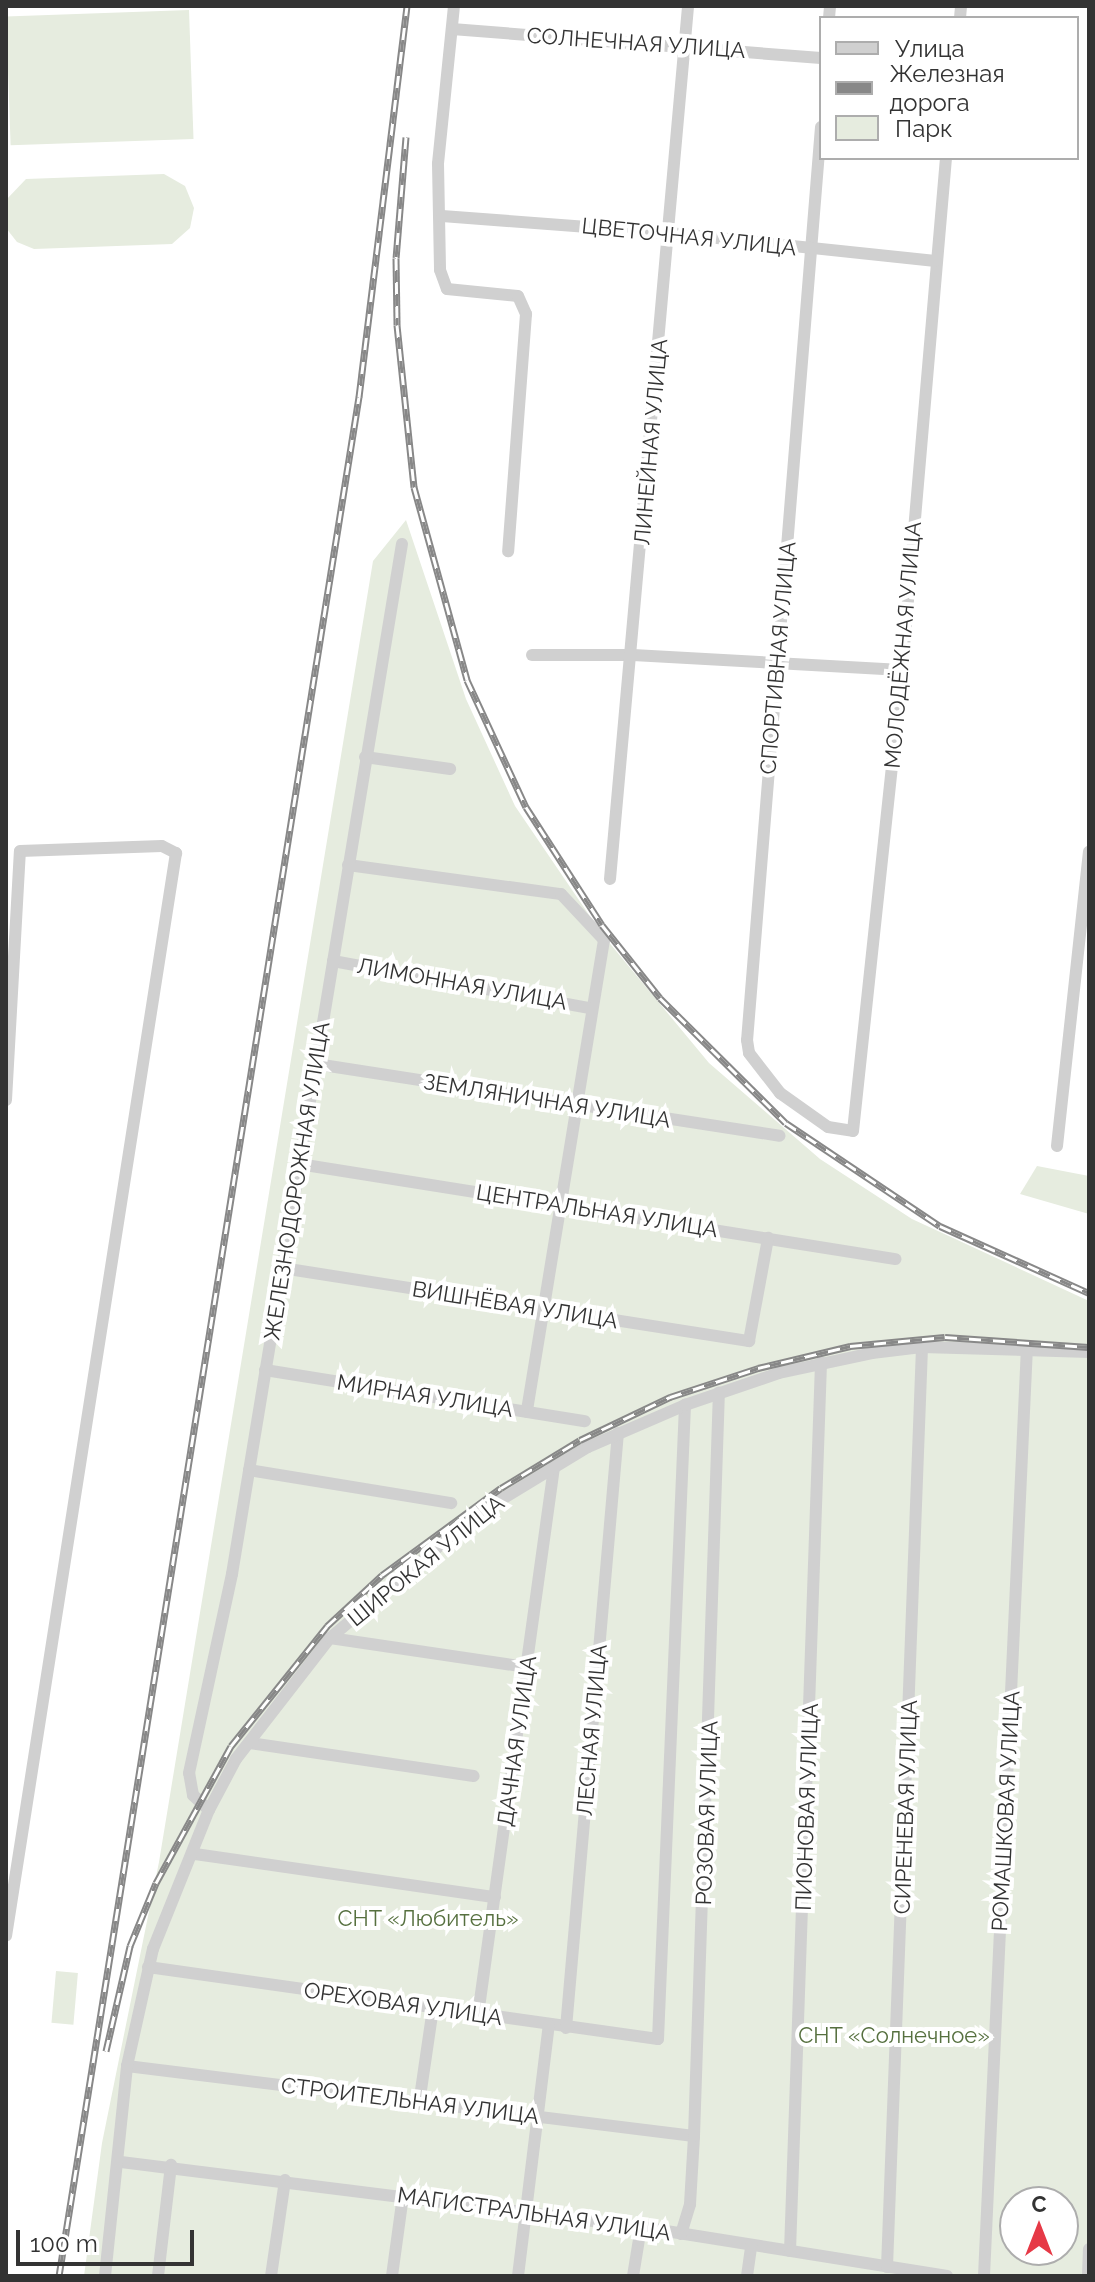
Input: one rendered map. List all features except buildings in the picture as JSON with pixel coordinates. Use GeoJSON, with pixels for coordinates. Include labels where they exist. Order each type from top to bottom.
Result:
{"type":"FeatureCollection","features":[{"type":"Feature","properties":{"kind":"street"},"geometry":{"type":"LineString","coordinates":[[454,6],[438,164],[442,216],[440,270],[447,289],[518,296],[526,314],[508,551]]}},
{"type":"Feature","properties":{"kind":"street","name":"ЛИНЕЙНАЯ УЛИЦА"},"geometry":{"type":"LineString","coordinates":[[610,879],[633,655],[688,6]]}},
{"type":"Feature","properties":{"kind":"street","name":"СОЛНЕЧНАЯ УЛИЦА"},"geometry":{"type":"LineString","coordinates":[[452,29],[819,58]]}},
{"type":"Feature","properties":{"kind":"street","name":"СПОРТИВНАЯ УЛИЦА"},"geometry":{"type":"LineString","coordinates":[[819,154],[749,989],[749,1053],[780,1093],[808,1115],[828,1127],[853,1131]]}},
{"type":"Feature","properties":{"kind":"street","name":"МОЛОДЁЖНАЯ УЛИЦА"},"geometry":{"type":"LineString","coordinates":[[853,1131],[902,670],[946,160]]}},
{"type":"Feature","properties":{"kind":"street","name":"ЦВЕТОЧНАЯ УЛИЦА"},"geometry":{"type":"LineString","coordinates":[[442,216],[670,233],[936,261]]}},
{"type":"Feature","properties":{"kind":"street","name":"ЖЕЛЕЗНОДОРОЖНАЯ УЛИЦА"},"geometry":{"type":"LineString","coordinates":[[209,1810],[193,1795],[189,1773],[249,1470],[402,544]]}},
{"type":"Feature","properties":{"kind":"street"},"geometry":{"type":"LineString","coordinates":[[532,655],[633,655],[902,670]]}},
{"type":"Feature","properties":{"kind":"street"},"geometry":{"type":"LineString","coordinates":[[365,757],[450,769]]}},
{"type":"Feature","properties":{"kind":"street"},"geometry":{"type":"LineString","coordinates":[[6,1100],[20,851],[162,846],[176,853],[6,1936]]}},
{"type":"Feature","properties":{"kind":"street"},"geometry":{"type":"LineString","coordinates":[[1057,1146],[1089,852]]}},
{"type":"Feature","properties":{"kind":"street","name":"ЛИМОННАЯ УЛИЦА"},"geometry":{"type":"LineString","coordinates":[[348,865],[561,894],[604,940],[590,1008],[562,1205],[527,1412]]}},
{"type":"Feature","properties":{"kind":"street","name":"ЛИМОННАЯ УЛИЦА"},"geometry":{"type":"LineString","coordinates":[[333,961],[590,1008]]}},
{"type":"Feature","properties":{"kind":"street","name":"ЗЕМЛЯНИЧНАЯ УЛИЦА"},"geometry":{"type":"LineString","coordinates":[[316,1064],[576,1107],[779,1136]]}},
{"type":"Feature","properties":{"kind":"street","name":"ЦЕНТРАЛЬНАЯ УЛИЦА"},"geometry":{"type":"LineString","coordinates":[[299,1164],[895,1259]]}},
{"type":"Feature","properties":{"kind":"street","name":"ВИШНЁВАЯ УЛИЦА"},"geometry":{"type":"LineString","coordinates":[[282,1268],[749,1341],[768,1238]]}},
{"type":"Feature","properties":{"kind":"street","name":"ШИРОКАЯ УЛИЦА"},"geometry":{"type":"LineString","coordinates":[[105,2276],[121,2162],[117,2136],[127,2066],[148,1967],[195,1854],[209,1810],[250,1743],[330,1638],[476,1515],[554,1467],[618,1433],[719,1392],[821,1363],[922,1347],[1027,1347],[1089,1352]]}},
{"type":"Feature","properties":{"kind":"street","name":"СИРЕНЕВАЯ УЛИЦА"},"geometry":{"type":"LineString","coordinates":[[887,2267],[922,1347]]}},
{"type":"Feature","properties":{"kind":"street","name":"РОМАШКОВАЯ УЛИЦА"},"geometry":{"type":"LineString","coordinates":[[984,2276],[1027,1347]]}},
{"type":"Feature","properties":{"kind":"street","name":"ПИОНОВАЯ УЛИЦА"},"geometry":{"type":"LineString","coordinates":[[790,2251],[821,1363]]}},
{"type":"Feature","properties":{"kind":"street","name":"МИРНАЯ УЛИЦА"},"geometry":{"type":"LineString","coordinates":[[265,1370],[585,1421]]}},
{"type":"Feature","properties":{"kind":"street","name":"РОЗОВАЯ УЛИЦА"},"geometry":{"type":"LineString","coordinates":[[681,2234],[690,2204],[694,2136],[719,1392]]}},
{"type":"Feature","properties":{"kind":"street","name":"ОРЕХОВАЯ УЛИЦА"},"geometry":{"type":"LineString","coordinates":[[148,1967],[658,2039],[685,1405]]}},
{"type":"Feature","properties":{"kind":"street","name":"ЛЕСНАЯ УЛИЦА"},"geometry":{"type":"LineString","coordinates":[[566,2028],[618,1433]]}},
{"type":"Feature","properties":{"kind":"street","name":"ДАЧНАЯ УЛИЦА"},"geometry":{"type":"LineString","coordinates":[[478,2015],[554,1467]]}},
{"type":"Feature","properties":{"kind":"street"},"geometry":{"type":"LineString","coordinates":[[249,1470],[451,1503]]}},
{"type":"Feature","properties":{"kind":"street"},"geometry":{"type":"LineString","coordinates":[[330,1638],[527,1667]]}},
{"type":"Feature","properties":{"kind":"street"},"geometry":{"type":"LineString","coordinates":[[250,1743],[474,1776]]}},
{"type":"Feature","properties":{"kind":"street"},"geometry":{"type":"LineString","coordinates":[[195,1854],[495,1897]]}},
{"type":"Feature","properties":{"kind":"street"},"geometry":{"type":"LineString","coordinates":[[419,2104],[433,2008]]}},
{"type":"Feature","properties":{"kind":"street"},"geometry":{"type":"LineString","coordinates":[[518,2276],[549,2025]]}},
{"type":"Feature","properties":{"kind":"street","name":"СТРОИТЕЛЬНАЯ УЛИЦА"},"geometry":{"type":"LineString","coordinates":[[127,2066],[694,2136]]}},
{"type":"Feature","properties":{"kind":"street","name":"МАГИСТРАЛЬНАЯ УЛИЦА"},"geometry":{"type":"LineString","coordinates":[[121,2162],[171,2165],[641,2227],[790,2251],[870,2271],[887,2267],[947,2276]]}},
{"type":"Feature","properties":{"kind":"street"},"geometry":{"type":"LineString","coordinates":[[158,2276],[171,2165]]}},
{"type":"Feature","properties":{"kind":"street"},"geometry":{"type":"LineString","coordinates":[[271,2276],[285,2180]]}},
{"type":"Feature","properties":{"kind":"street"},"geometry":{"type":"LineString","coordinates":[[392,2276],[403,2196]]}},
{"type":"Feature","properties":{"kind":"street"},"geometry":{"type":"LineString","coordinates":[[633,2276],[641,2227]]}},
{"type":"Feature","properties":{"kind":"street"},"geometry":{"type":"LineString","coordinates":[[747,2276],[751,2246]]}},
{"type":"Feature","properties":{"kind":"street"},"geometry":{"type":"LineString","coordinates":[[1088,2276],[1089,2249]]}},
{"type":"Feature","properties":{"kind":"green space"},"geometry":{"type":"Polygon","coordinates":[[[189,10],[194,139],[11,145],[6,16],[189,10]]]}},
{"type":"Feature","properties":{"kind":"green space"},"geometry":{"type":"Polygon","coordinates":[[[164,174],[185,186],[194,208],[190,228],[172,244],[34,249],[17,242],[6,228],[6,200],[26,179],[164,174]]]}},
{"type":"Feature","properties":{"kind":"green space","name":"СНТ «Любитель»"},"geometry":{"type":"Polygon","coordinates":[[[406,520],[466,699],[515,806],[602,934],[709,1063],[820,1159],[912,1219],[1089,1301],[1089,2276],[84,2276],[102,2143],[159,1862],[373,561],[406,520]]]}},
{"type":"Feature","properties":{"kind":"green space"},"geometry":{"type":"Polygon","coordinates":[[[1037,1166],[1089,1176],[1089,1214],[1020,1194],[1037,1166]]]}},
{"type":"Feature","properties":{"kind":"green space"},"geometry":{"type":"Polygon","coordinates":[[[56,1971],[78,1973],[73,2025],[51,2023],[56,1971]]]}},
{"type":"Feature","properties":{"kind":"railway"},"geometry":{"type":"LineString","coordinates":[[59,2276],[359,397],[407,6]]}},
{"type":"Feature","properties":{"kind":"railway"},"geometry":{"type":"LineString","coordinates":[[406,137],[396,258],[397,325],[414,487],[467,680],[526,807],[602,925],[660,998],[786,1123],[940,1226],[1089,1293]]}},
{"type":"Feature","properties":{"kind":"railway"},"geometry":{"type":"LineString","coordinates":[[106,2051],[130,1946],[156,1883],[231,1746],[327,1626],[382,1575],[501,1488],[580,1440],[670,1397],[758,1368],[850,1346],[945,1337],[1089,1347]]}},
{"type":"Feature","properties":{"kind":"park label","name":"СНТ «Солнечное»"},"geometry":{"type":"Point","coordinates":[894,2036]}}]}
